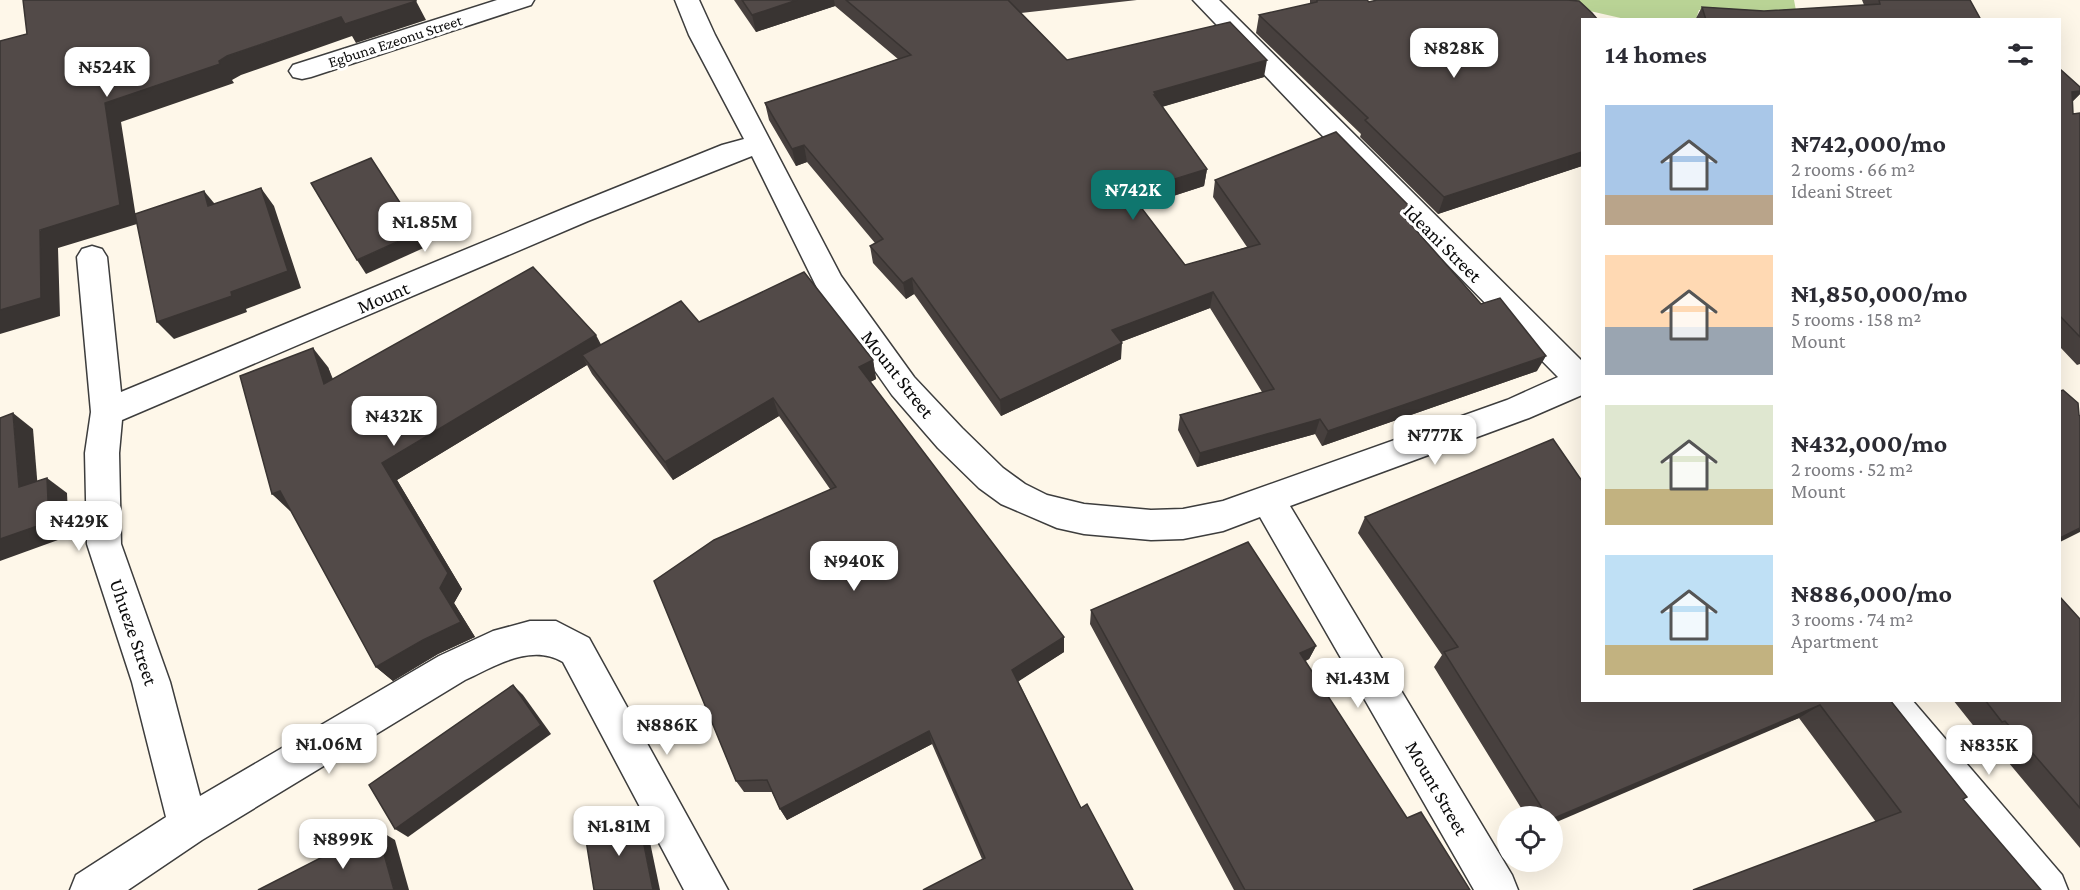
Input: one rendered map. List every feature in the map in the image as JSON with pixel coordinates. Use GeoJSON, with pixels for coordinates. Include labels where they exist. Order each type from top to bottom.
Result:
{"type":"FeatureCollection","features":[{"type":"Feature","properties":{"kind":"street","name":"Egbuna Ezeonu Street"},"geometry":{"type":"LineString","coordinates":[[302,71],[458,9],[522,0]]}},
{"type":"Feature","properties":{"kind":"street","name":"Mount Street"},"geometry":{"type":"LineString","coordinates":[[687,0],[702,35],[829,282],[843,304],[903,386],[950,438],[991,478],[1013,494],[1057,513],[1118,524],[1151,525],[1183,524],[1223,516],[1518,409],[1581,381]]}},
{"type":"Feature","properties":{"kind":"street","name":"Ideani Street"},"geometry":{"type":"LineString","coordinates":[[1205,0],[1404,204],[1581,380]]}},
{"type":"Feature","properties":{"kind":"street","name":"Mount"},"geometry":{"type":"LineString","coordinates":[[107,412],[578,214],[732,152],[760,144]]}},
{"type":"Feature","properties":{"kind":"street","name":"Uhueze Street"},"geometry":{"type":"LineString","coordinates":[[92,257],[107,412],[102,453],[104,544],[151,682],[188,826]]}},
{"type":"Feature","properties":{"kind":"street","name":"Mount Street"},"geometry":{"type":"LineString","coordinates":[[1268,500],[1497,890]]}},
{"type":"Feature","properties":{"kind":"street"},"geometry":{"type":"LineString","coordinates":[[91,890],[188,826],[452,668],[506,643],[530,638],[556,638],[576,650],[708,890]]}},
{"type":"Feature","properties":{"kind":"street"},"geometry":{"type":"LineString","coordinates":[[1889,702],[2047,890]]}},
{"type":"Feature","properties":{"kind":"green space"},"geometry":{"type":"Polygon","coordinates":[[[1523,0],[1794,0],[1797,16],[1699,10],[1696,18],[1621,18],[1568,6],[1523,0]]]}},
{"type":"Feature","properties":{"kind":"building"},"geometry":{"type":"Polygon","coordinates":[[[23,0],[416,1],[345,24],[341,17],[227,56],[219,61],[220,64],[105,103],[120,205],[40,230],[41,298],[0,310],[0,41],[27,34],[23,0]]]}},
{"type":"Feature","properties":{"kind":"building"},"geometry":{"type":"Polygon","coordinates":[[[742,0],[797,0],[752,15],[742,0]]]}},
{"type":"Feature","properties":{"kind":"building"},"geometry":{"type":"Polygon","coordinates":[[[846,0],[1008,0],[1067,60],[1230,22],[1267,60],[1154,92],[1207,169],[1130,193],[1185,265],[1260,244],[1215,180],[1336,132],[1411,208],[1400,212],[1481,304],[1500,298],[1546,356],[1328,431],[1320,419],[1200,453],[1180,415],[1274,389],[1213,292],[1112,330],[1122,343],[1000,400],[912,278],[903,283],[870,246],[883,239],[804,145],[792,149],[765,103],[911,55],[846,0]]]}},
{"type":"Feature","properties":{"kind":"building"},"geometry":{"type":"Polygon","coordinates":[[[1317,0],[1367,0],[1369,2],[1377,0],[1579,1],[1596,18],[1581,18],[1581,152],[1444,197],[1365,120],[1368,118],[1259,15],[1317,2],[1317,0]]]}},
{"type":"Feature","properties":{"kind":"building"},"geometry":{"type":"Polygon","coordinates":[[[1879,0],[1970,0],[1980,18],[1705,18],[1702,7],[1764,11],[1880,4],[1879,0]]]}},
{"type":"Feature","properties":{"kind":"building"},"geometry":{"type":"Polygon","coordinates":[[[2061,70],[2080,87],[2080,91],[2072,92],[2073,114],[2080,113],[2080,337],[2061,317],[2061,70]]]}},
{"type":"Feature","properties":{"kind":"building"},"geometry":{"type":"Polygon","coordinates":[[[371,158],[419,232],[357,260],[311,183],[371,158]]]}},
{"type":"Feature","properties":{"kind":"building"},"geometry":{"type":"Polygon","coordinates":[[[261,188],[288,271],[231,292],[232,296],[157,322],[135,214],[204,191],[208,206],[261,188]]]}},
{"type":"Feature","properties":{"kind":"building"},"geometry":{"type":"Polygon","coordinates":[[[533,267],[596,335],[382,463],[448,573],[440,588],[461,622],[423,640],[376,667],[280,491],[272,494],[240,376],[313,348],[324,384],[533,267]]]}},
{"type":"Feature","properties":{"kind":"building"},"geometry":{"type":"Polygon","coordinates":[[[804,272],[873,360],[859,367],[1064,637],[1012,670],[1081,808],[1087,804],[1133,890],[923,890],[985,858],[929,731],[780,809],[767,780],[736,781],[654,581],[714,540],[836,487],[773,398],[665,462],[582,355],[681,301],[699,322],[804,272]]]}},
{"type":"Feature","properties":{"kind":"building"},"geometry":{"type":"Polygon","coordinates":[[[2061,391],[2078,403],[2080,416],[2080,528],[2061,538],[2061,391]]]}},
{"type":"Feature","properties":{"kind":"building"},"geometry":{"type":"Polygon","coordinates":[[[13,413],[19,487],[47,478],[49,522],[0,539],[0,418],[13,413]]]}},
{"type":"Feature","properties":{"kind":"building"},"geometry":{"type":"Polygon","coordinates":[[[1553,439],[1581,480],[1581,702],[1892,702],[1967,797],[1963,799],[2041,890],[1693,890],[1901,812],[1820,705],[1563,814],[1563,806],[1541,806],[1444,652],[1458,647],[1365,517],[1553,439]]]}},
{"type":"Feature","properties":{"kind":"building"},"geometry":{"type":"Polygon","coordinates":[[[1248,542],[1316,646],[1300,653],[1407,818],[1421,812],[1470,890],[1245,890],[1091,610],[1248,542]]]}},
{"type":"Feature","properties":{"kind":"building"},"geometry":{"type":"Polygon","coordinates":[[[2061,598],[2080,619],[2080,808],[2005,721],[2002,722],[1987,702],[2061,702],[2061,598]]]}},
{"type":"Feature","properties":{"kind":"building"},"geometry":{"type":"Polygon","coordinates":[[[513,685],[541,725],[395,829],[369,785],[513,685]]]}},
{"type":"Feature","properties":{"kind":"building"},"geometry":{"type":"Polygon","coordinates":[[[638,815],[653,890],[594,890],[585,834],[638,815]]]}},
{"type":"Feature","properties":{"kind":"building"},"geometry":{"type":"Polygon","coordinates":[[[377,829],[394,890],[258,890],[377,829]]]}}]}
